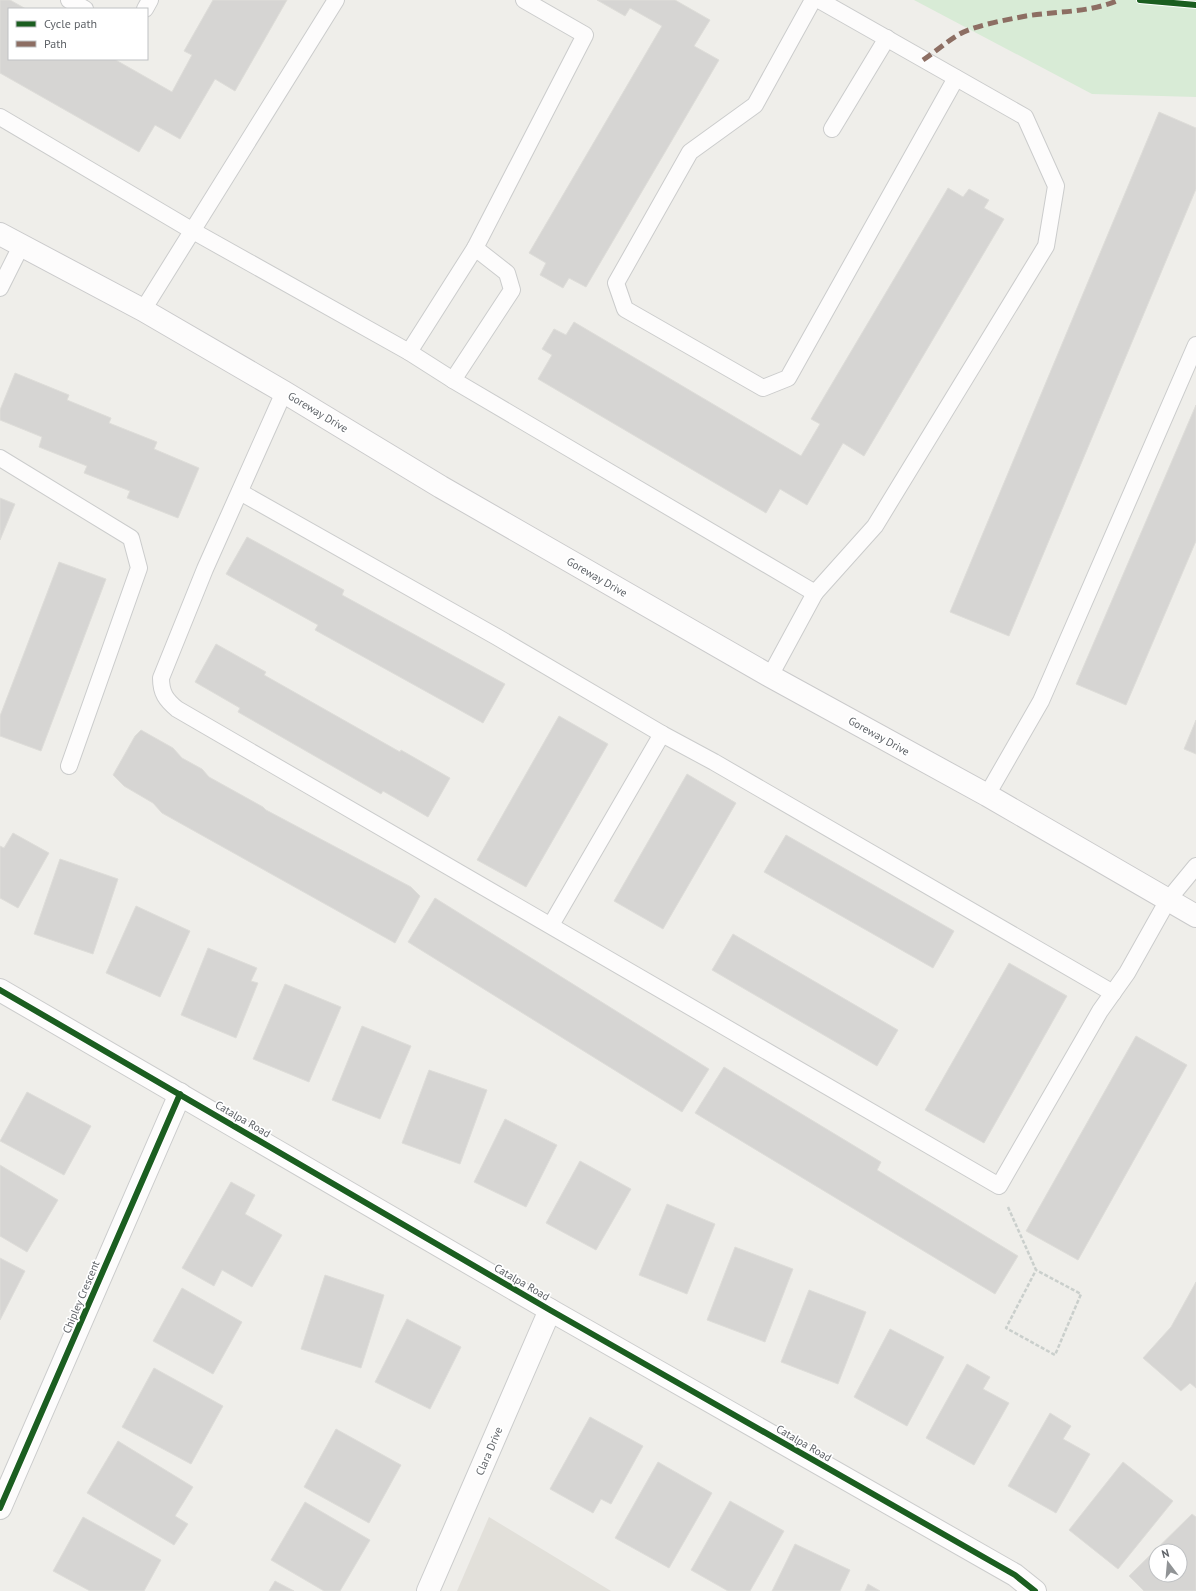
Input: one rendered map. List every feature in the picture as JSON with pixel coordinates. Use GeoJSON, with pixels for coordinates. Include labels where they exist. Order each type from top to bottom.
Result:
{"type":"FeatureCollection","features":[{"type":"Feature","properties":{"kind":"street","name":"Goreway Drive"},"geometry":{"type":"LineString","coordinates":[[0,234],[143,310],[284,392],[448,491],[770,676],[986,795],[1196,916]]}},
{"type":"Feature","properties":{"kind":"street","name":"Catalpa Road"},"geometry":{"type":"LineString","coordinates":[[0,990],[550,1310],[1015,1575],[1035,1591]]}},
{"type":"Feature","properties":{"kind":"street","name":"Chipley Crescent"},"geometry":{"type":"LineString","coordinates":[[0,1508],[180,1094]]}},
{"type":"Feature","properties":{"kind":"street","name":"Clara Drive"},"geometry":{"type":"LineString","coordinates":[[428,1591],[550,1310]]}},
{"type":"Feature","properties":{"kind":"lane"},"geometry":{"type":"LineString","coordinates":[[69,0],[84,8]]}},
{"type":"Feature","properties":{"kind":"lane"},"geometry":{"type":"LineString","coordinates":[[143,310],[336,0]]}},
{"type":"Feature","properties":{"kind":"lane"},"geometry":{"type":"LineString","coordinates":[[409,352],[475,248],[585,34],[524,0]]}},
{"type":"Feature","properties":{"kind":"lane"},"geometry":{"type":"LineString","coordinates":[[813,0],[755,105],[690,152],[616,283],[625,309],[763,388],[788,378],[956,78]]}},
{"type":"Feature","properties":{"kind":"lane"},"geometry":{"type":"LineString","coordinates":[[770,676],[815,593],[874,526],[1046,246],[1056,186],[1025,117],[819,0]]}},
{"type":"Feature","properties":{"kind":"lane"},"geometry":{"type":"LineString","coordinates":[[832,129],[886,38]]}},
{"type":"Feature","properties":{"kind":"lane"},"geometry":{"type":"LineString","coordinates":[[0,117],[193,231],[409,352],[453,380],[815,593]]}},
{"type":"Feature","properties":{"kind":"lane"},"geometry":{"type":"LineString","coordinates":[[0,288],[22,246]]}},
{"type":"Feature","properties":{"kind":"lane"},"geometry":{"type":"LineString","coordinates":[[453,380],[512,290],[507,272],[475,248]]}},
{"type":"Feature","properties":{"kind":"lane"},"geometry":{"type":"LineString","coordinates":[[986,795],[1041,701],[1196,345]]}},
{"type":"Feature","properties":{"kind":"lane"},"geometry":{"type":"LineString","coordinates":[[284,392],[205,569],[161,678],[162,694],[169,702],[177,709],[999,1186],[1094,1020],[1127,973],[1168,900],[1196,866]]}},
{"type":"Feature","properties":{"kind":"lane"},"geometry":{"type":"LineString","coordinates":[[0,458],[131,538],[139,568],[69,766]]}},
{"type":"Feature","properties":{"kind":"lane"},"geometry":{"type":"LineString","coordinates":[[240,492],[497,637],[662,734],[714,762],[1113,993]]}},
{"type":"Feature","properties":{"kind":"lane"},"geometry":{"type":"LineString","coordinates":[[551,925],[662,734]]}},
{"type":"Feature","properties":{"kind":"path"},"geometry":{"type":"LineString","coordinates":[[999,1186],[1036,1270],[1081,1294],[1054,1355],[1006,1328],[1036,1270]]}},
{"type":"Feature","properties":{"kind":"shaded area"},"geometry":{"type":"Polygon","coordinates":[[[489,1517],[611,1591],[457,1591],[489,1517]]]}},
{"type":"Feature","properties":{"kind":"green space"},"geometry":{"type":"Polygon","coordinates":[[[914,0],[1196,0],[1196,97],[1092,94],[914,0]]]}},
{"type":"Feature","properties":{"kind":"building"},"geometry":{"type":"Polygon","coordinates":[[[0,0],[10,0],[24,8],[8,8],[8,60],[116,60],[172,92],[192,55],[184,51],[213,0],[287,0],[235,91],[215,79],[180,139],[155,125],[139,152],[0,73],[0,0]]]}},
{"type":"Feature","properties":{"kind":"building"},"geometry":{"type":"Polygon","coordinates":[[[597,0],[675,0],[710,20],[694,46],[719,60],[586,287],[569,278],[563,288],[540,275],[546,263],[529,253],[662,26],[630,8],[625,16],[597,0]]]}},
{"type":"Feature","properties":{"kind":"building"},"geometry":{"type":"Polygon","coordinates":[[[1159,112],[1196,128],[1196,189],[1009,636],[950,612],[1159,112]]]}},
{"type":"Feature","properties":{"kind":"building"},"geometry":{"type":"Polygon","coordinates":[[[948,188],[963,197],[969,189],[989,200],[984,208],[1004,219],[864,456],[843,443],[807,505],[780,489],[766,513],[538,379],[552,355],[542,349],[554,329],[566,335],[574,322],[801,456],[820,424],[811,419],[948,188]]]}},
{"type":"Feature","properties":{"kind":"building"},"geometry":{"type":"Polygon","coordinates":[[[15,373],[69,395],[67,400],[111,418],[109,423],[157,442],[154,449],[199,468],[178,518],[127,498],[130,491],[84,473],[87,466],[39,447],[42,437],[0,420],[0,410],[15,373]]]}},
{"type":"Feature","properties":{"kind":"building"},"geometry":{"type":"Polygon","coordinates":[[[1196,405],[1196,541],[1126,705],[1076,684],[1196,405]]]}},
{"type":"Feature","properties":{"kind":"building"},"geometry":{"type":"Polygon","coordinates":[[[0,498],[15,504],[0,540],[0,498]]]}},
{"type":"Feature","properties":{"kind":"building"},"geometry":{"type":"Polygon","coordinates":[[[247,537],[344,590],[342,595],[505,684],[483,723],[315,630],[318,625],[226,574],[247,537]]]}},
{"type":"Feature","properties":{"kind":"building"},"geometry":{"type":"Polygon","coordinates":[[[59,562],[106,579],[41,751],[0,736],[0,716],[59,562]]]}},
{"type":"Feature","properties":{"kind":"building"},"geometry":{"type":"Polygon","coordinates":[[[216,644],[266,672],[264,675],[400,752],[401,750],[450,778],[428,817],[383,791],[381,794],[238,712],[240,708],[195,682],[216,644]]]}},
{"type":"Feature","properties":{"kind":"building"},"geometry":{"type":"Polygon","coordinates":[[[559,716],[608,744],[526,887],[477,860],[559,716]]]}},
{"type":"Feature","properties":{"kind":"building"},"geometry":{"type":"Polygon","coordinates":[[[1196,720],[1196,754],[1184,749],[1196,720]]]}},
{"type":"Feature","properties":{"kind":"building"},"geometry":{"type":"Polygon","coordinates":[[[141,730],[173,748],[182,758],[202,769],[209,777],[266,810],[411,887],[420,896],[395,943],[162,813],[153,803],[124,786],[113,775],[135,736],[141,730]]]}},
{"type":"Feature","properties":{"kind":"building"},"geometry":{"type":"Polygon","coordinates":[[[687,774],[736,803],[663,929],[614,901],[687,774]]]}},
{"type":"Feature","properties":{"kind":"building"},"geometry":{"type":"Polygon","coordinates":[[[13,833],[49,853],[18,908],[0,898],[0,846],[4,848],[13,833]]]}},
{"type":"Feature","properties":{"kind":"building"},"geometry":{"type":"Polygon","coordinates":[[[786,835],[954,931],[933,968],[764,872],[786,835]]]}},
{"type":"Feature","properties":{"kind":"building"},"geometry":{"type":"Polygon","coordinates":[[[60,859],[118,879],[93,954],[34,934],[60,859]]]}},
{"type":"Feature","properties":{"kind":"building"},"geometry":{"type":"Polygon","coordinates":[[[435,898],[709,1069],[682,1112],[408,942],[435,898]]]}},
{"type":"Feature","properties":{"kind":"building"},"geometry":{"type":"Polygon","coordinates":[[[136,906],[190,931],[160,997],[106,973],[136,906]]]}},
{"type":"Feature","properties":{"kind":"building"},"geometry":{"type":"Polygon","coordinates":[[[733,934],[898,1030],[877,1066],[712,970],[733,934]]]}},
{"type":"Feature","properties":{"kind":"building"},"geometry":{"type":"Polygon","coordinates":[[[208,948],[257,968],[251,981],[258,983],[236,1038],[181,1015],[208,948]]]}},
{"type":"Feature","properties":{"kind":"building"},"geometry":{"type":"Polygon","coordinates":[[[1009,963],[1067,996],[984,1143],[925,1110],[1009,963]]]}},
{"type":"Feature","properties":{"kind":"building"},"geometry":{"type":"Polygon","coordinates":[[[285,984],[341,1007],[309,1082],[253,1059],[285,984]]]}},
{"type":"Feature","properties":{"kind":"building"},"geometry":{"type":"Polygon","coordinates":[[[362,1026],[411,1046],[380,1119],[332,1100],[362,1026]]]}},
{"type":"Feature","properties":{"kind":"building"},"geometry":{"type":"Polygon","coordinates":[[[1136,1036],[1187,1065],[1078,1260],[1026,1231],[1136,1036]]]}},
{"type":"Feature","properties":{"kind":"building"},"geometry":{"type":"Polygon","coordinates":[[[724,1067],[881,1162],[877,1170],[1018,1256],[995,1294],[695,1113],[724,1067]]]}},
{"type":"Feature","properties":{"kind":"building"},"geometry":{"type":"Polygon","coordinates":[[[429,1070],[487,1090],[460,1164],[402,1143],[429,1070]]]}},
{"type":"Feature","properties":{"kind":"building"},"geometry":{"type":"Polygon","coordinates":[[[27,1092],[91,1126],[64,1175],[0,1141],[27,1092]]]}},
{"type":"Feature","properties":{"kind":"building"},"geometry":{"type":"Polygon","coordinates":[[[505,1119],[557,1145],[526,1207],[474,1182],[505,1119]]]}},
{"type":"Feature","properties":{"kind":"building"},"geometry":{"type":"Polygon","coordinates":[[[580,1161],[631,1189],[596,1250],[546,1223],[580,1161]]]}},
{"type":"Feature","properties":{"kind":"building"},"geometry":{"type":"Polygon","coordinates":[[[0,1165],[58,1200],[27,1252],[0,1236],[0,1165]]]}},
{"type":"Feature","properties":{"kind":"building"},"geometry":{"type":"Polygon","coordinates":[[[231,1182],[255,1195],[245,1214],[282,1235],[252,1287],[222,1270],[214,1286],[182,1268],[231,1182]]]}},
{"type":"Feature","properties":{"kind":"building"},"geometry":{"type":"Polygon","coordinates":[[[667,1204],[715,1224],[687,1294],[639,1275],[667,1204]]]}},
{"type":"Feature","properties":{"kind":"building"},"geometry":{"type":"Polygon","coordinates":[[[735,1247],[793,1269],[765,1342],[707,1320],[735,1247]]]}},
{"type":"Feature","properties":{"kind":"building"},"geometry":{"type":"Polygon","coordinates":[[[0,1258],[25,1271],[0,1320],[0,1258]]]}},
{"type":"Feature","properties":{"kind":"building"},"geometry":{"type":"Polygon","coordinates":[[[325,1275],[384,1295],[361,1368],[301,1349],[325,1275]]]}},
{"type":"Feature","properties":{"kind":"building"},"geometry":{"type":"Polygon","coordinates":[[[1196,1282],[1196,1388],[1190,1383],[1181,1391],[1143,1358],[1171,1327],[1196,1282]]]}},
{"type":"Feature","properties":{"kind":"building"},"geometry":{"type":"Polygon","coordinates":[[[182,1288],[242,1322],[213,1374],[153,1341],[182,1288]]]}},
{"type":"Feature","properties":{"kind":"building"},"geometry":{"type":"Polygon","coordinates":[[[809,1290],[866,1312],[838,1384],[781,1362],[809,1290]]]}},
{"type":"Feature","properties":{"kind":"building"},"geometry":{"type":"Polygon","coordinates":[[[407,1319],[461,1347],[430,1409],[375,1382],[407,1319]]]}},
{"type":"Feature","properties":{"kind":"building"},"geometry":{"type":"Polygon","coordinates":[[[890,1329],[944,1357],[907,1426],[854,1397],[890,1329]]]}},
{"type":"Feature","properties":{"kind":"building"},"geometry":{"type":"Polygon","coordinates":[[[967,1364],[990,1377],[983,1389],[1009,1403],[974,1465],[926,1438],[967,1364]]]}},
{"type":"Feature","properties":{"kind":"building"},"geometry":{"type":"Polygon","coordinates":[[[154,1368],[223,1406],[191,1464],[122,1427],[154,1368]]]}},
{"type":"Feature","properties":{"kind":"building"},"geometry":{"type":"Polygon","coordinates":[[[1050,1413],[1071,1426],[1063,1439],[1090,1454],[1056,1513],[1008,1486],[1050,1413]]]}},
{"type":"Feature","properties":{"kind":"building"},"geometry":{"type":"Polygon","coordinates":[[[590,1417],[643,1446],[611,1504],[601,1499],[593,1513],[550,1489],[590,1417]]]}},
{"type":"Feature","properties":{"kind":"building"},"geometry":{"type":"Polygon","coordinates":[[[336,1429],[401,1465],[369,1523],[304,1487],[336,1429]]]}},
{"type":"Feature","properties":{"kind":"building"},"geometry":{"type":"Polygon","coordinates":[[[118,1441],[193,1487],[175,1516],[188,1524],[174,1545],[87,1493],[118,1441]]]}},
{"type":"Feature","properties":{"kind":"building"},"geometry":{"type":"Polygon","coordinates":[[[658,1462],[712,1493],[669,1568],[615,1538],[658,1462]]]}},
{"type":"Feature","properties":{"kind":"building"},"geometry":{"type":"Polygon","coordinates":[[[1123,1462],[1173,1501],[1118,1569],[1069,1530],[1123,1462]]]}},
{"type":"Feature","properties":{"kind":"building"},"geometry":{"type":"Polygon","coordinates":[[[730,1501],[784,1531],[750,1591],[728,1591],[691,1570],[730,1501]]]}},
{"type":"Feature","properties":{"kind":"building"},"geometry":{"type":"Polygon","coordinates":[[[305,1502],[370,1540],[340,1591],[324,1591],[271,1560],[305,1502]]]}},
{"type":"Feature","properties":{"kind":"building"},"geometry":{"type":"Polygon","coordinates":[[[1192,1514],[1196,1517],[1196,1591],[1144,1591],[1129,1576],[1148,1557],[1148,1583],[1188,1583],[1188,1543],[1163,1543],[1192,1514]]]}},
{"type":"Feature","properties":{"kind":"building"},"geometry":{"type":"Polygon","coordinates":[[[83,1517],[161,1560],[144,1591],[90,1591],[53,1571],[83,1517]]]}},
{"type":"Feature","properties":{"kind":"building"},"geometry":{"type":"Polygon","coordinates":[[[795,1544],[850,1570],[840,1591],[772,1591],[795,1544]]]}},
{"type":"Feature","properties":{"kind":"building"},"geometry":{"type":"Polygon","coordinates":[[[275,1581],[294,1591],[269,1591],[275,1581]]]}},
{"type":"Feature","properties":{"kind":"building"},"geometry":{"type":"Polygon","coordinates":[[[868,1584],[880,1591],[865,1591],[868,1584]]]}},
{"type":"Feature","properties":{"kind":"marked path"},"geometry":{"type":"LineString","coordinates":[[923,60],[965,31],[1000,21],[1026,16],[1085,9],[1119,0]]}},
{"type":"Feature","properties":{"kind":"cycle path"},"geometry":{"type":"LineString","coordinates":[[1140,0],[1196,5]]}},
{"type":"Feature","properties":{"kind":"cycle path"},"geometry":{"type":"LineString","coordinates":[[0,990],[550,1310],[1015,1575],[1035,1591]]}},
{"type":"Feature","properties":{"kind":"cycle path"},"geometry":{"type":"LineString","coordinates":[[0,1508],[180,1094]]}}]}
